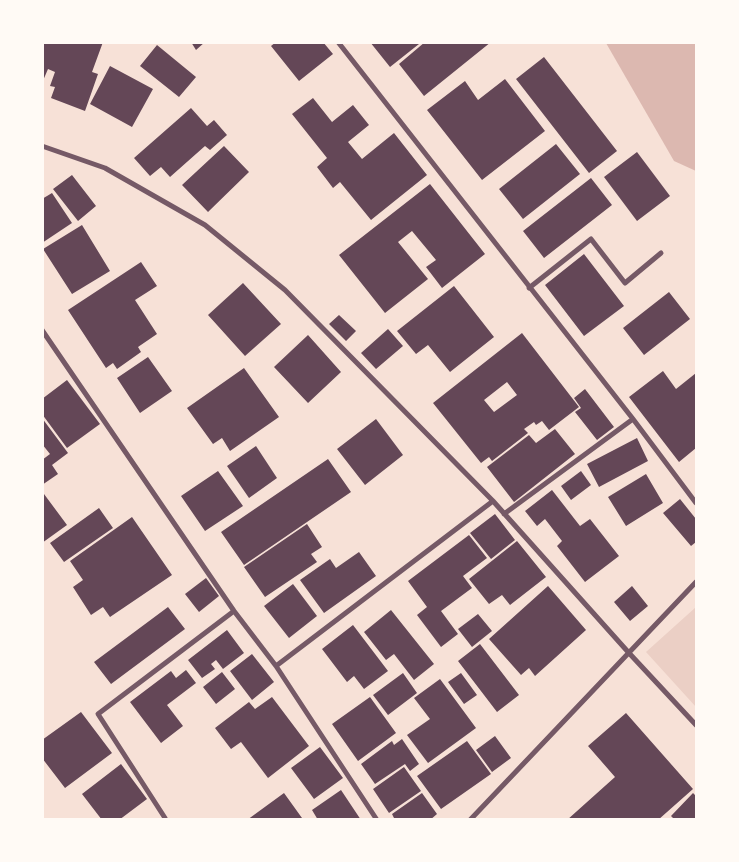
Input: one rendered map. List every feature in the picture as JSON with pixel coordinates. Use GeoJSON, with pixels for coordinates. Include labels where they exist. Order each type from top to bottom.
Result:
{"type":"FeatureCollection","features":[{"type":"Feature","properties":{"kind":"street"},"geometry":{"type":"LineString","coordinates":[[338,42],[633,419],[696,503]]}},
{"type":"Feature","properties":{"kind":"street"},"geometry":{"type":"LineString","coordinates":[[42,146],[105,168],[205,225],[285,290],[493,501],[696,725]]}},
{"type":"Feature","properties":{"kind":"street"},"geometry":{"type":"LineString","coordinates":[[529,288],[591,239],[625,284],[661,253]]}},
{"type":"Feature","properties":{"kind":"street"},"geometry":{"type":"LineString","coordinates":[[42,330],[234,611],[276,666],[377,820]]}},
{"type":"Feature","properties":{"kind":"street"},"geometry":{"type":"LineString","coordinates":[[504,514],[633,419]]}},
{"type":"Feature","properties":{"kind":"street"},"geometry":{"type":"LineString","coordinates":[[276,666],[493,501]]}},
{"type":"Feature","properties":{"kind":"street"},"geometry":{"type":"LineString","coordinates":[[470,820],[696,582]]}},
{"type":"Feature","properties":{"kind":"street"},"geometry":{"type":"LineString","coordinates":[[165,818],[98,714],[234,611]]}},
{"type":"Feature","properties":{"kind":"shaded area"},"geometry":{"type":"Polygon","coordinates":[[[606,43],[696,43],[696,171],[674,161],[606,43]]]}},
{"type":"Feature","properties":{"kind":"shaded area"},"geometry":{"type":"Polygon","coordinates":[[[696,607],[696,707],[646,652],[696,607]]]}},
{"type":"Feature","properties":{"kind":"building"},"geometry":{"type":"Polygon","coordinates":[[[42,42],[103,42],[92,72],[98,74],[85,111],[51,98],[55,87],[50,86],[55,72],[48,69],[42,83],[42,42]]]}},
{"type":"Feature","properties":{"kind":"building"},"geometry":{"type":"Polygon","coordinates":[[[191,42],[205,42],[196,50],[191,42]]]}},
{"type":"Feature","properties":{"kind":"building"},"geometry":{"type":"Polygon","coordinates":[[[276,42],[323,42],[333,54],[299,81],[271,46],[276,42]]]}},
{"type":"Feature","properties":{"kind":"building"},"geometry":{"type":"Polygon","coordinates":[[[370,42],[418,42],[419,44],[390,67],[370,42]]]}},
{"type":"Feature","properties":{"kind":"building"},"geometry":{"type":"Polygon","coordinates":[[[425,42],[491,42],[424,96],[399,64],[425,42]]]}},
{"type":"Feature","properties":{"kind":"building"},"geometry":{"type":"Polygon","coordinates":[[[157,45],[196,77],[179,97],[140,66],[157,45]]]}},
{"type":"Feature","properties":{"kind":"building"},"geometry":{"type":"Polygon","coordinates":[[[544,57],[617,151],[589,173],[516,79],[544,57]]]}},
{"type":"Feature","properties":{"kind":"building"},"geometry":{"type":"Polygon","coordinates":[[[110,66],[153,89],[132,127],[90,104],[110,66]]]}},
{"type":"Feature","properties":{"kind":"building"},"geometry":{"type":"Polygon","coordinates":[[[505,79],[545,131],[482,180],[427,110],[465,81],[478,100],[505,79]]]}},
{"type":"Feature","properties":{"kind":"building"},"geometry":{"type":"Polygon","coordinates":[[[313,98],[332,122],[353,105],[369,125],[348,142],[362,159],[394,133],[427,175],[371,220],[340,182],[333,188],[317,167],[327,158],[292,114],[313,98]]]}},
{"type":"Feature","properties":{"kind":"building"},"geometry":{"type":"Polygon","coordinates":[[[191,108],[207,126],[214,120],[227,135],[210,150],[205,146],[170,177],[161,167],[150,176],[134,158],[191,108]]]}},
{"type":"Feature","properties":{"kind":"building"},"geometry":{"type":"Polygon","coordinates":[[[556,144],[580,174],[523,219],[499,189],[556,144]]]}},
{"type":"Feature","properties":{"kind":"building"},"geometry":{"type":"Polygon","coordinates":[[[224,146],[249,172],[208,212],[182,185],[224,146]]]}},
{"type":"Feature","properties":{"kind":"building"},"geometry":{"type":"Polygon","coordinates":[[[637,152],[670,196],[637,221],[604,177],[637,152]]]}},
{"type":"Feature","properties":{"kind":"building"},"geometry":{"type":"Polygon","coordinates":[[[72,175],[96,206],[78,221],[53,189],[72,175]]]}},
{"type":"Feature","properties":{"kind":"building"},"geometry":{"type":"Polygon","coordinates":[[[591,178],[612,205],[544,258],[523,231],[591,178]]]}},
{"type":"Feature","properties":{"kind":"building"},"geometry":{"type":"Polygon","coordinates":[[[430,184],[485,254],[442,288],[426,267],[436,260],[412,231],[398,242],[428,279],[385,313],[339,255],[430,184]]]}},
{"type":"Feature","properties":{"kind":"building"},"geometry":{"type":"Polygon","coordinates":[[[52,193],[72,223],[42,243],[42,199],[52,193]]]}},
{"type":"Feature","properties":{"kind":"building"},"geometry":{"type":"Polygon","coordinates":[[[82,225],[110,271],[72,294],[43,249],[82,225]]]}},
{"type":"Feature","properties":{"kind":"building"},"geometry":{"type":"Polygon","coordinates":[[[584,254],[624,306],[584,336],[545,285],[584,254]]]}},
{"type":"Feature","properties":{"kind":"building"},"geometry":{"type":"Polygon","coordinates":[[[141,262],[157,286],[135,300],[157,334],[138,347],[141,352],[117,369],[113,363],[106,368],[68,310],[141,262]]]}},
{"type":"Feature","properties":{"kind":"building"},"geometry":{"type":"Polygon","coordinates":[[[243,283],[281,324],[245,356],[208,315],[243,283]]]}},
{"type":"Feature","properties":{"kind":"building"},"geometry":{"type":"Polygon","coordinates":[[[454,286],[494,337],[450,372],[428,345],[416,354],[397,331],[454,286]]]}},
{"type":"Feature","properties":{"kind":"building"},"geometry":{"type":"Polygon","coordinates":[[[669,292],[690,319],[644,355],[623,328],[669,292]]]}},
{"type":"Feature","properties":{"kind":"building"},"geometry":{"type":"Polygon","coordinates":[[[339,315],[356,331],[346,341],[329,324],[339,315]]]}},
{"type":"Feature","properties":{"kind":"building"},"geometry":{"type":"Polygon","coordinates":[[[388,329],[403,346],[376,369],[361,353],[388,329]]]}},
{"type":"Feature","properties":{"kind":"building"},"geometry":{"type":"Polygon","coordinates":[[[522,333],[579,407],[549,430],[542,421],[536,425],[534,422],[524,429],[528,433],[492,461],[489,457],[481,463],[433,403],[522,333]],[[507,382],[484,400],[494,412],[517,395],[507,382]]]}},
{"type":"Feature","properties":{"kind":"building"},"geometry":{"type":"Polygon","coordinates":[[[308,335],[341,372],[308,403],[274,367],[308,335]]]}},
{"type":"Feature","properties":{"kind":"building"},"geometry":{"type":"Polygon","coordinates":[[[148,357],[172,391],[140,413],[117,378],[148,357]]]}},
{"type":"Feature","properties":{"kind":"building"},"geometry":{"type":"Polygon","coordinates":[[[244,368],[279,417],[230,451],[222,438],[213,444],[187,408],[244,368]]]}},
{"type":"Feature","properties":{"kind":"building"},"geometry":{"type":"Polygon","coordinates":[[[663,371],[676,389],[696,373],[696,448],[679,462],[629,397],[663,371]]]}},
{"type":"Feature","properties":{"kind":"building"},"geometry":{"type":"Polygon","coordinates":[[[67,380],[100,424],[67,448],[42,414],[42,399],[67,380]]]}},
{"type":"Feature","properties":{"kind":"building"},"geometry":{"type":"Polygon","coordinates":[[[585,389],[614,427],[597,440],[575,412],[581,408],[574,398],[585,389]]]}},
{"type":"Feature","properties":{"kind":"building"},"geometry":{"type":"Polygon","coordinates":[[[42,418],[68,453],[52,465],[58,474],[42,485],[42,460],[50,454],[42,444],[42,418]]]}},
{"type":"Feature","properties":{"kind":"building"},"geometry":{"type":"Polygon","coordinates":[[[376,419],[403,455],[365,485],[337,449],[376,419]]]}},
{"type":"Feature","properties":{"kind":"building"},"geometry":{"type":"Polygon","coordinates":[[[555,429],[575,454],[514,502],[487,467],[529,435],[536,443],[555,429]]]}},
{"type":"Feature","properties":{"kind":"building"},"geometry":{"type":"Polygon","coordinates":[[[637,438],[648,461],[599,487],[587,464],[637,438]]]}},
{"type":"Feature","properties":{"kind":"building"},"geometry":{"type":"Polygon","coordinates":[[[256,446],[277,478],[249,498],[227,466],[256,446]]]}},
{"type":"Feature","properties":{"kind":"building"},"geometry":{"type":"Polygon","coordinates":[[[328,459],[351,492],[244,565],[221,532],[328,459]]]}},
{"type":"Feature","properties":{"kind":"building"},"geometry":{"type":"Polygon","coordinates":[[[218,471],[243,506],[205,531],[181,496],[218,471]]]}},
{"type":"Feature","properties":{"kind":"building"},"geometry":{"type":"Polygon","coordinates":[[[581,471],[591,485],[571,500],[561,486],[581,471]]]}},
{"type":"Feature","properties":{"kind":"building"},"geometry":{"type":"Polygon","coordinates":[[[646,474],[663,503],[626,526],[608,497],[646,474]]]}},
{"type":"Feature","properties":{"kind":"building"},"geometry":{"type":"Polygon","coordinates":[[[552,490],[580,526],[590,519],[619,556],[585,582],[557,546],[562,541],[545,519],[537,526],[525,511],[552,490]]]}},
{"type":"Feature","properties":{"kind":"building"},"geometry":{"type":"Polygon","coordinates":[[[44,494],[67,525],[42,543],[42,496],[44,494]]]}},
{"type":"Feature","properties":{"kind":"building"},"geometry":{"type":"Polygon","coordinates":[[[680,499],[696,519],[696,542],[691,546],[663,513],[680,499]]]}},
{"type":"Feature","properties":{"kind":"building"},"geometry":{"type":"Polygon","coordinates":[[[99,508],[113,528],[64,562],[50,543],[99,508]]]}},
{"type":"Feature","properties":{"kind":"building"},"geometry":{"type":"Polygon","coordinates":[[[495,514],[515,540],[491,559],[470,533],[495,514]]]}},
{"type":"Feature","properties":{"kind":"building"},"geometry":{"type":"Polygon","coordinates":[[[132,517],[172,575],[110,617],[103,607],[91,615],[73,587],[83,580],[70,561],[132,517]]]}},
{"type":"Feature","properties":{"kind":"building"},"geometry":{"type":"Polygon","coordinates":[[[307,524],[322,547],[311,554],[317,562],[265,597],[244,567],[307,524]]]}},
{"type":"Feature","properties":{"kind":"building"},"geometry":{"type":"Polygon","coordinates":[[[469,535],[487,558],[463,576],[472,588],[441,611],[458,634],[441,647],[417,615],[427,607],[408,581],[469,535]]]}},
{"type":"Feature","properties":{"kind":"building"},"geometry":{"type":"Polygon","coordinates":[[[517,541],[546,577],[510,605],[502,595],[489,604],[469,579],[517,541]]]}},
{"type":"Feature","properties":{"kind":"building"},"geometry":{"type":"Polygon","coordinates":[[[359,552],[376,576],[324,613],[300,580],[330,559],[336,568],[359,552]]]}},
{"type":"Feature","properties":{"kind":"building"},"geometry":{"type":"Polygon","coordinates":[[[206,578],[219,596],[199,612],[185,594],[206,578]]]}},
{"type":"Feature","properties":{"kind":"building"},"geometry":{"type":"Polygon","coordinates":[[[293,584],[317,616],[289,638],[264,606],[293,584]]]}},
{"type":"Feature","properties":{"kind":"building"},"geometry":{"type":"Polygon","coordinates":[[[548,586],[586,630],[535,676],[529,668],[521,675],[489,639],[548,586]]]}},
{"type":"Feature","properties":{"kind":"building"},"geometry":{"type":"Polygon","coordinates":[[[632,586],[648,606],[630,621],[614,602],[632,586]]]}},
{"type":"Feature","properties":{"kind":"building"},"geometry":{"type":"Polygon","coordinates":[[[168,607],[185,629],[111,684],[94,662],[168,607]]]}},
{"type":"Feature","properties":{"kind":"building"},"geometry":{"type":"Polygon","coordinates":[[[391,610],[434,664],[414,680],[394,654],[386,660],[364,632],[391,610]]]}},
{"type":"Feature","properties":{"kind":"building"},"geometry":{"type":"Polygon","coordinates":[[[478,614],[492,631],[472,647],[458,629],[478,614]]]}},
{"type":"Feature","properties":{"kind":"building"},"geometry":{"type":"Polygon","coordinates":[[[353,625],[388,671],[364,689],[354,676],[347,682],[322,649],[353,625]]]}},
{"type":"Feature","properties":{"kind":"building"},"geometry":{"type":"Polygon","coordinates":[[[227,630],[244,653],[223,669],[216,660],[211,664],[215,669],[202,678],[188,660],[227,630]]]}},
{"type":"Feature","properties":{"kind":"building"},"geometry":{"type":"Polygon","coordinates":[[[480,644],[519,695],[497,712],[458,661],[480,644]]]}},
{"type":"Feature","properties":{"kind":"building"},"geometry":{"type":"Polygon","coordinates":[[[252,654],[274,682],[252,700],[230,671],[252,654]]]}},
{"type":"Feature","properties":{"kind":"building"},"geometry":{"type":"Polygon","coordinates":[[[186,670],[196,683],[167,705],[183,726],[161,743],[130,702],[171,671],[176,678],[186,670]]]}},
{"type":"Feature","properties":{"kind":"building"},"geometry":{"type":"Polygon","coordinates":[[[222,672],[235,689],[216,704],[203,687],[222,672]]]}},
{"type":"Feature","properties":{"kind":"building"},"geometry":{"type":"Polygon","coordinates":[[[403,673],[417,693],[388,715],[373,695],[403,673]]]}},
{"type":"Feature","properties":{"kind":"building"},"geometry":{"type":"Polygon","coordinates":[[[461,673],[477,695],[464,704],[448,682],[461,673]]]}},
{"type":"Feature","properties":{"kind":"building"},"geometry":{"type":"Polygon","coordinates":[[[440,679],[476,728],[428,763],[407,735],[430,719],[414,698],[440,679]]]}},
{"type":"Feature","properties":{"kind":"building"},"geometry":{"type":"Polygon","coordinates":[[[272,697],[309,746],[268,778],[241,742],[231,749],[215,728],[249,702],[255,709],[272,697]]]}},
{"type":"Feature","properties":{"kind":"building"},"geometry":{"type":"Polygon","coordinates":[[[370,697],[396,733],[358,761],[332,724],[370,697]]]}},
{"type":"Feature","properties":{"kind":"building"},"geometry":{"type":"Polygon","coordinates":[[[81,712],[112,753],[65,788],[42,758],[42,740],[81,712]]]}},
{"type":"Feature","properties":{"kind":"building"},"geometry":{"type":"Polygon","coordinates":[[[626,713],[693,789],[658,820],[567,820],[615,777],[588,746],[626,713]]]}},
{"type":"Feature","properties":{"kind":"building"},"geometry":{"type":"Polygon","coordinates":[[[495,736],[511,758],[492,772],[476,750],[495,736]]]}},
{"type":"Feature","properties":{"kind":"building"},"geometry":{"type":"Polygon","coordinates":[[[402,739],[419,764],[410,771],[405,764],[375,784],[361,764],[392,741],[394,745],[402,739]]]}},
{"type":"Feature","properties":{"kind":"building"},"geometry":{"type":"Polygon","coordinates":[[[467,741],[491,774],[441,809],[417,776],[467,741]]]}},
{"type":"Feature","properties":{"kind":"building"},"geometry":{"type":"Polygon","coordinates":[[[320,747],[343,778],[314,799],[291,768],[320,747]]]}},
{"type":"Feature","properties":{"kind":"building"},"geometry":{"type":"Polygon","coordinates":[[[121,764],[147,799],[119,820],[102,820],[82,794],[121,764]]]}},
{"type":"Feature","properties":{"kind":"building"},"geometry":{"type":"Polygon","coordinates":[[[404,767],[421,791],[389,813],[373,789],[404,767]]]}},
{"type":"Feature","properties":{"kind":"building"},"geometry":{"type":"Polygon","coordinates":[[[341,790],[361,820],[318,820],[312,810],[341,790]]]}},
{"type":"Feature","properties":{"kind":"building"},"geometry":{"type":"Polygon","coordinates":[[[284,793],[302,818],[300,820],[247,820],[284,793]]]}},
{"type":"Feature","properties":{"kind":"building"},"geometry":{"type":"Polygon","coordinates":[[[422,793],[437,814],[430,820],[395,820],[392,814],[422,793]]]}},
{"type":"Feature","properties":{"kind":"building"},"geometry":{"type":"Polygon","coordinates":[[[693,793],[696,796],[696,820],[675,820],[671,816],[693,793]]]}}]}
